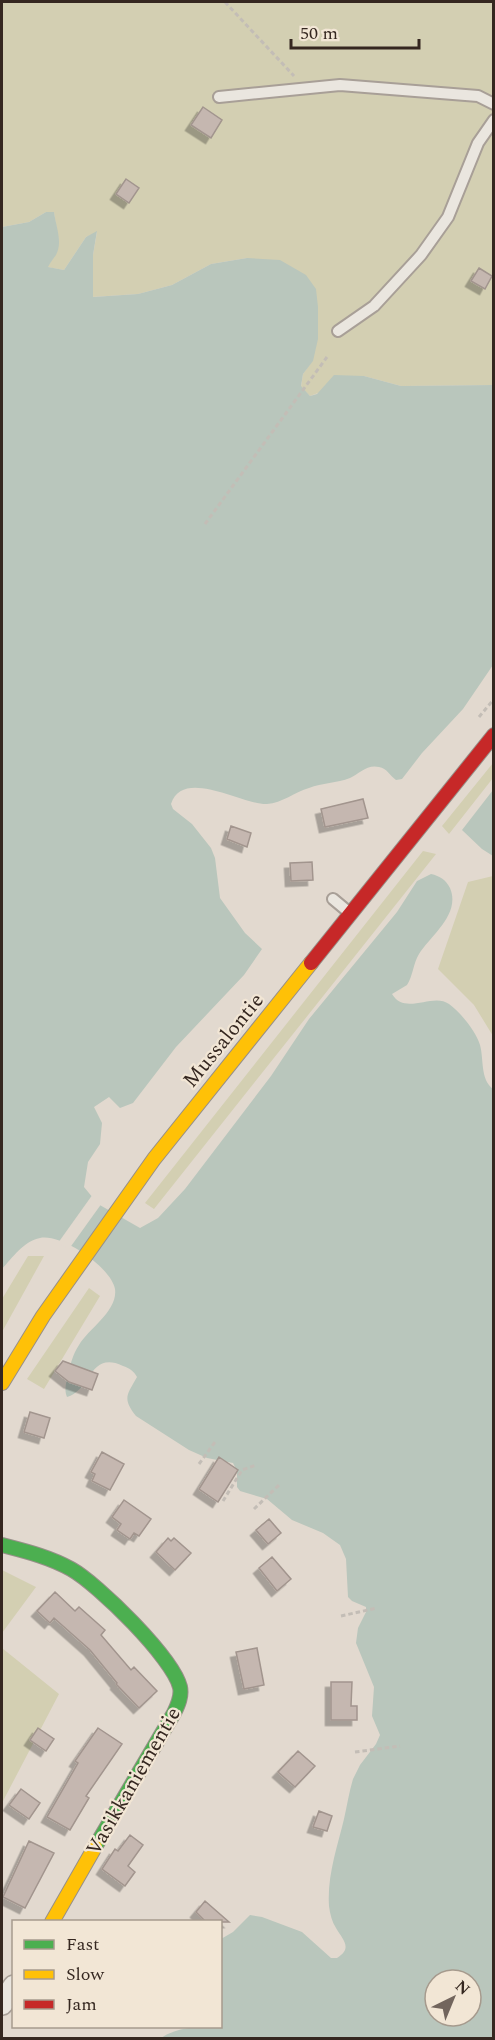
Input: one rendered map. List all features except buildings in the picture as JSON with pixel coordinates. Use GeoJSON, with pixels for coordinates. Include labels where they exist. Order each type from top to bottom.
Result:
{"type":"FeatureCollection","features":[{"type":"Feature","properties":{"kind":"main road","name":"Mussalontie"},"geometry":{"type":"LineString","coordinates":[[2,1383],[71,1275],[125,1198],[494,735]]}},
{"type":"Feature","properties":{"kind":"main road","name":"Vasikkaniementie"},"geometry":{"type":"LineString","coordinates":[[2,1545],[36,1554],[78,1573],[109,1598],[172,1669],[180,1685],[179,1703],[52,1920]]}},
{"type":"Feature","properties":{"kind":"street"},"geometry":{"type":"LineString","coordinates":[[2,2004],[12,1989]]}},
{"type":"Feature","properties":{"kind":"lane"},"geometry":{"type":"LineString","coordinates":[[219,97],[340,85],[478,96],[494,105]]}},
{"type":"Feature","properties":{"kind":"lane"},"geometry":{"type":"LineString","coordinates":[[338,331],[374,306],[421,255],[448,217],[478,143],[494,120]]}},
{"type":"Feature","properties":{"kind":"lane"},"geometry":{"type":"LineString","coordinates":[[333,899],[351,914]]}},
{"type":"Feature","properties":{"kind":"path"},"geometry":{"type":"LineString","coordinates":[[225,2],[306,89]]}},
{"type":"Feature","properties":{"kind":"path"},"geometry":{"type":"LineString","coordinates":[[205,524],[327,357]]}},
{"type":"Feature","properties":{"kind":"path"},"geometry":{"type":"LineString","coordinates":[[199,1464],[214,1442]]}},
{"type":"Feature","properties":{"kind":"path"},"geometry":{"type":"LineString","coordinates":[[223,1501],[242,1470],[256,1465]]}},
{"type":"Feature","properties":{"kind":"path"},"geometry":{"type":"LineString","coordinates":[[254,1509],[279,1485]]}},
{"type":"Feature","properties":{"kind":"path"},"geometry":{"type":"LineString","coordinates":[[341,1616],[377,1608]]}},
{"type":"Feature","properties":{"kind":"path"},"geometry":{"type":"LineString","coordinates":[[355,1752],[400,1746]]}},
{"type":"Feature","properties":{"kind":"shaded area"},"geometry":{"type":"Polygon","coordinates":[[[2,2],[493,2],[493,385],[401,386],[364,376],[310,396],[301,387],[303,374],[313,360],[247,258],[211,264],[172,285],[138,294],[92,297],[93,255],[97,232],[86,237],[64,270],[47,267],[58,246],[54,212],[46,212],[29,222],[2,227],[2,2]]]}},
{"type":"Feature","properties":{"kind":"shaded area"},"geometry":{"type":"Polygon","coordinates":[[[46,212],[54,212],[59,245],[48,267],[64,270],[86,237],[97,231],[93,255],[93,297],[138,294],[172,285],[211,264],[247,258],[280,260],[306,275],[316,289],[318,307],[318,339],[313,361],[303,374],[301,386],[310,396],[317,394],[334,375],[364,376],[401,386],[493,385],[493,665],[463,709],[422,753],[402,779],[396,780],[386,770],[375,766],[350,778],[314,786],[278,802],[267,804],[200,788],[178,793],[171,804],[173,809],[192,824],[211,848],[215,858],[220,898],[245,933],[262,949],[244,975],[176,1047],[133,1103],[120,1108],[109,1097],[94,1107],[102,1123],[100,1144],[88,1162],[84,1187],[98,1204],[140,1228],[158,1218],[185,1189],[271,1076],[309,1019],[397,912],[417,881],[431,874],[447,883],[452,898],[448,915],[419,954],[407,985],[392,994],[404,1003],[435,1000],[453,1007],[467,1022],[478,1040],[484,1074],[493,1089],[493,2038],[161,2038],[182,2029],[222,2028],[222,1938],[233,1932],[250,1915],[262,1917],[302,1932],[331,1958],[337,1958],[345,1951],[344,1940],[333,1923],[329,1909],[331,1873],[353,1779],[380,1735],[372,1716],[374,1687],[356,1643],[358,1628],[366,1607],[348,1597],[346,1559],[340,1545],[323,1533],[292,1520],[267,1499],[240,1491],[237,1487],[237,1471],[233,1463],[207,1458],[189,1450],[136,1416],[129,1405],[128,1396],[137,1377],[129,1369],[112,1362],[103,1363],[91,1373],[75,1393],[67,1397],[66,1384],[75,1352],[108,1312],[115,1297],[115,1289],[105,1271],[84,1253],[49,1238],[40,1238],[24,1246],[2,1269],[2,227],[29,222],[46,212]]]}},
{"type":"Feature","properties":{"kind":"shaded area"},"geometry":{"type":"Polygon","coordinates":[[[493,763],[493,778],[449,834],[442,826],[493,763]]]}},
{"type":"Feature","properties":{"kind":"shaded area"},"geometry":{"type":"Polygon","coordinates":[[[493,790],[493,856],[462,830],[493,790]]]}},
{"type":"Feature","properties":{"kind":"shaded area"},"geometry":{"type":"Polygon","coordinates":[[[423,851],[436,854],[154,1209],[145,1203],[423,851]]]}},
{"type":"Feature","properties":{"kind":"shaded area"},"geometry":{"type":"Polygon","coordinates":[[[494,876],[493,1036],[474,1005],[438,969],[468,882],[494,876]]]}},
{"type":"Feature","properties":{"kind":"shaded area"},"geometry":{"type":"Polygon","coordinates":[[[28,1256],[44,1256],[2,1332],[2,1299],[28,1256]]]}},
{"type":"Feature","properties":{"kind":"shaded area"},"geometry":{"type":"Polygon","coordinates":[[[89,1288],[100,1296],[44,1389],[27,1379],[89,1288]]]}},
{"type":"Feature","properties":{"kind":"shaded area"},"geometry":{"type":"Polygon","coordinates":[[[2,1570],[36,1587],[2,1633],[2,1570]]]}},
{"type":"Feature","properties":{"kind":"shaded area"},"geometry":{"type":"Polygon","coordinates":[[[2,1648],[59,1694],[2,1803],[2,1648]]]}},
{"type":"Feature","properties":{"kind":"pier"},"geometry":{"type":"Polygon","coordinates":[[[93,1194],[102,1203],[69,1249],[58,1243],[93,1194]]]}},
{"type":"Feature","properties":{"kind":"traffic: fast"},"geometry":{"type":"LineString","coordinates":[[2,1545],[55,1561],[83,1577],[116,1605],[150,1641],[164,1658],[180,1687],[180,1697],[174,1713],[95,1847]]}},
{"type":"Feature","properties":{"kind":"traffic: slow"},"geometry":{"type":"LineString","coordinates":[[2,1383],[43,1316],[154,1159],[311,963]]}},
{"type":"Feature","properties":{"kind":"traffic: slow"},"geometry":{"type":"LineString","coordinates":[[53,1920],[95,1847]]}},
{"type":"Feature","properties":{"kind":"traffic: jam"},"geometry":{"type":"LineString","coordinates":[[311,963],[494,735]]}}]}
